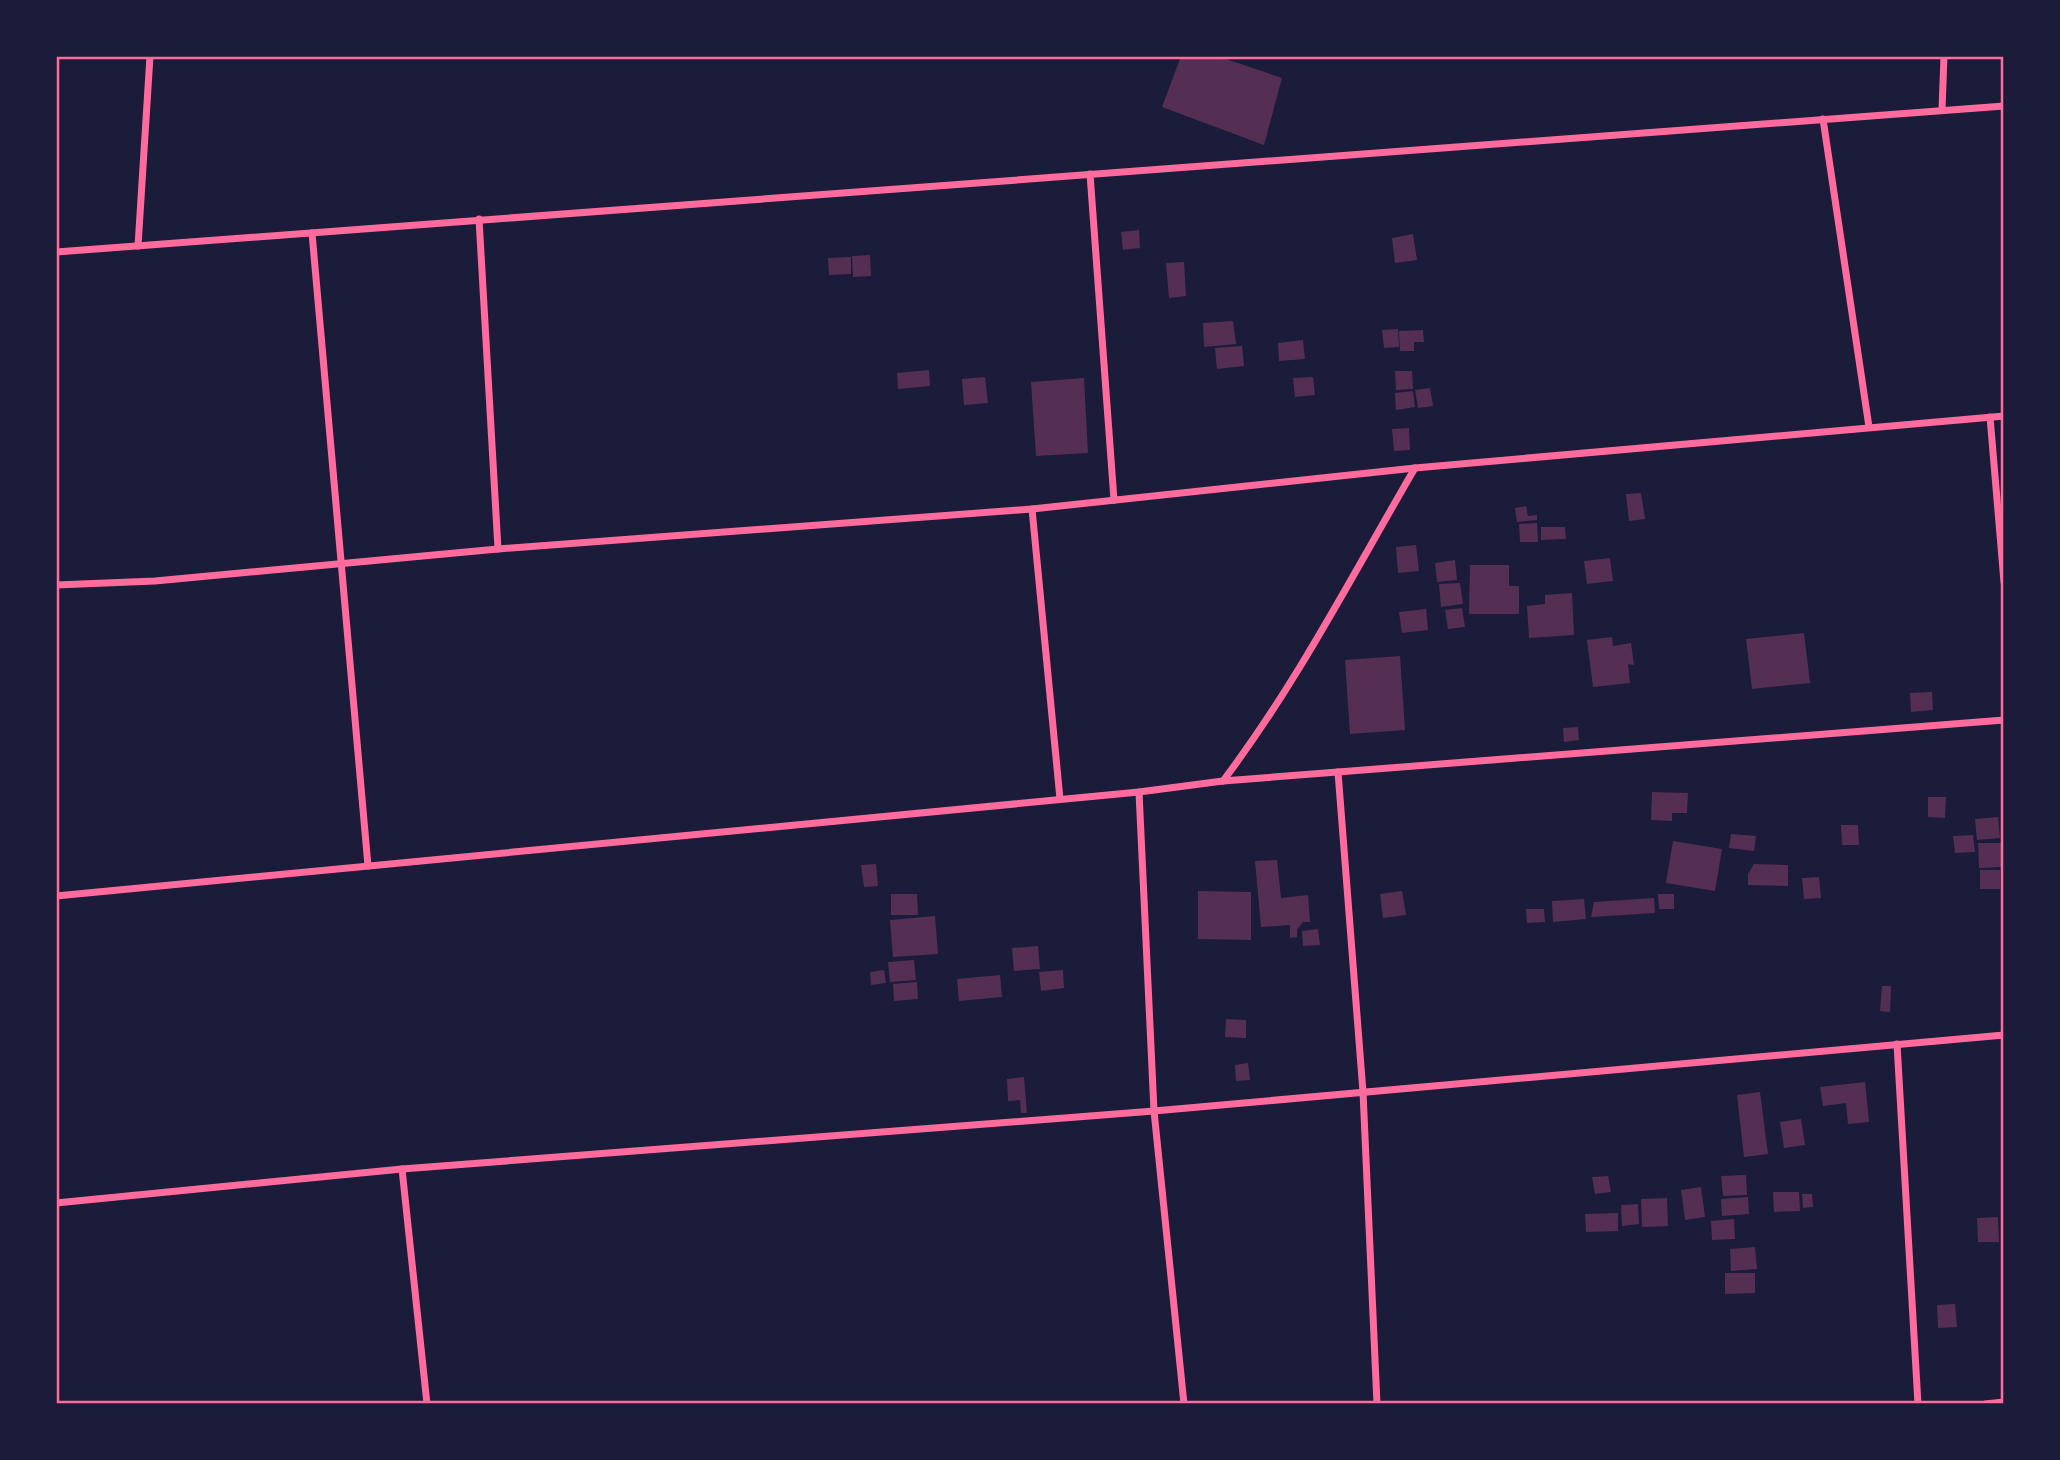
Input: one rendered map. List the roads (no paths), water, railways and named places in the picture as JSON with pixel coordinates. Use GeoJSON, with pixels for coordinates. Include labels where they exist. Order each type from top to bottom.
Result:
{"type":"FeatureCollection","features":[{"type":"Feature","properties":{"kind":"street"},"geometry":{"type":"LineString","coordinates":[[138,246],[149,56]]}},
{"type":"Feature","properties":{"kind":"street"},"geometry":{"type":"LineString","coordinates":[[1942,110],[1944,56]]}},
{"type":"Feature","properties":{"kind":"street"},"geometry":{"type":"LineString","coordinates":[[56,251],[2004,106]]}},
{"type":"Feature","properties":{"kind":"street"},"geometry":{"type":"LineString","coordinates":[[1823,119],[1869,428]]}},
{"type":"Feature","properties":{"kind":"street"},"geometry":{"type":"LineString","coordinates":[[1090,174],[1114,500]]}},
{"type":"Feature","properties":{"kind":"street"},"geometry":{"type":"LineString","coordinates":[[478,219],[498,549]]}},
{"type":"Feature","properties":{"kind":"street"},"geometry":{"type":"LineString","coordinates":[[312,233],[368,866]]}},
{"type":"Feature","properties":{"kind":"street"},"geometry":{"type":"LineString","coordinates":[[56,584],[155,581],[498,549],[1032,509],[1415,468],[2004,416]]}},
{"type":"Feature","properties":{"kind":"street"},"geometry":{"type":"LineString","coordinates":[[1990,417],[2004,582]]}},
{"type":"Feature","properties":{"kind":"street"},"geometry":{"type":"LineString","coordinates":[[1223,781],[1260,733],[1285,693],[1415,468]]}},
{"type":"Feature","properties":{"kind":"street"},"geometry":{"type":"LineString","coordinates":[[1032,509],[1060,799]]}},
{"type":"Feature","properties":{"kind":"street"},"geometry":{"type":"LineString","coordinates":[[56,896],[1139,792],[1223,781],[2004,720]]}},
{"type":"Feature","properties":{"kind":"street"},"geometry":{"type":"LineString","coordinates":[[1338,772],[1363,1092],[1377,1404]]}},
{"type":"Feature","properties":{"kind":"street"},"geometry":{"type":"LineString","coordinates":[[1139,792],[1154,1111],[1184,1404]]}},
{"type":"Feature","properties":{"kind":"street"},"geometry":{"type":"LineString","coordinates":[[56,1203],[402,1169],[1154,1111],[2004,1035]]}},
{"type":"Feature","properties":{"kind":"street"},"geometry":{"type":"LineString","coordinates":[[1897,1044],[1918,1404]]}},
{"type":"Feature","properties":{"kind":"street"},"geometry":{"type":"LineString","coordinates":[[402,1169],[427,1404]]}},
{"type":"Feature","properties":{"kind":"street"},"geometry":{"type":"LineString","coordinates":[[1985,1404],[2004,1402]]}}]}
